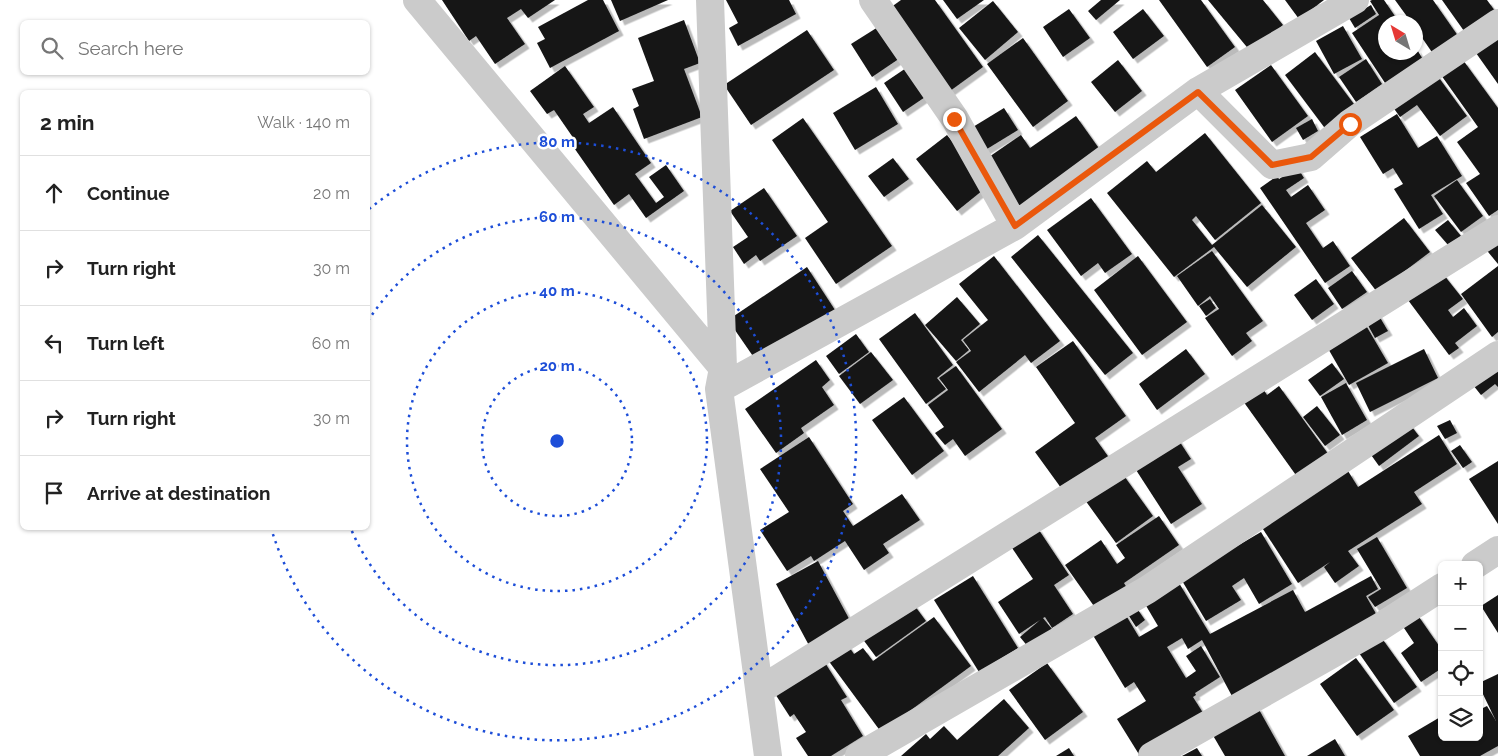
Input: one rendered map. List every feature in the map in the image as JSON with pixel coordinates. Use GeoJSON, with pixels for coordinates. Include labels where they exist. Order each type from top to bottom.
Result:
{"type":"FeatureCollection","features":[{"type":"Feature","properties":{"kind":"street"},"geometry":{"type":"LineString","coordinates":[[417,0],[721,379]]}},
{"type":"Feature","properties":{"kind":"street"},"geometry":{"type":"LineString","coordinates":[[710,0],[721,379],[768,756]]}},
{"type":"Feature","properties":{"kind":"street"},"geometry":{"type":"LineString","coordinates":[[873,0],[954,119],[1015,226]]}},
{"type":"Feature","properties":{"kind":"street"},"geometry":{"type":"LineString","coordinates":[[721,379],[1015,226],[1198,92],[1355,0]]}},
{"type":"Feature","properties":{"kind":"street"},"geometry":{"type":"LineString","coordinates":[[1198,92],[1272,165],[1311,157],[1350,124],[1498,23]]}},
{"type":"Feature","properties":{"kind":"street"},"geometry":{"type":"LineString","coordinates":[[760,690],[1498,229]]}},
{"type":"Feature","properties":{"kind":"street"},"geometry":{"type":"LineString","coordinates":[[859,756],[1147,590],[1498,355]]}},
{"type":"Feature","properties":{"kind":"street"},"geometry":{"type":"LineString","coordinates":[[1482,561],[1498,550]]}},
{"type":"Feature","properties":{"kind":"street"},"geometry":{"type":"LineString","coordinates":[[1152,756],[1380,627],[1438,590]]}},
{"type":"Feature","properties":{"kind":"building"},"geometry":{"type":"Polygon","coordinates":[[[442,0],[555,0],[528,18],[521,9],[507,18],[525,44],[495,64],[476,36],[469,41],[442,0]]]}},
{"type":"Feature","properties":{"kind":"building"},"geometry":{"type":"Polygon","coordinates":[[[588,0],[603,0],[619,31],[550,68],[537,43],[545,39],[538,27],[588,0]]]}},
{"type":"Feature","properties":{"kind":"building"},"geometry":{"type":"Polygon","coordinates":[[[611,0],[668,0],[620,21],[611,0]]]}},
{"type":"Feature","properties":{"kind":"building"},"geometry":{"type":"Polygon","coordinates":[[[726,0],[789,0],[796,14],[738,46],[729,28],[738,23],[726,0]]]}},
{"type":"Feature","properties":{"kind":"building"},"geometry":{"type":"Polygon","coordinates":[[[901,0],[935,0],[983,67],[950,91],[890,8],[901,0]]]}},
{"type":"Feature","properties":{"kind":"building"},"geometry":{"type":"Polygon","coordinates":[[[943,0],[984,0],[957,19],[943,0]]]}},
{"type":"Feature","properties":{"kind":"building"},"geometry":{"type":"Polygon","coordinates":[[[1101,0],[1120,0],[1096,20],[1088,11],[1101,0]]]}},
{"type":"Feature","properties":{"kind":"building"},"geometry":{"type":"Polygon","coordinates":[[[1159,0],[1201,0],[1235,47],[1207,67],[1159,0]]]}},
{"type":"Feature","properties":{"kind":"building"},"geometry":{"type":"Polygon","coordinates":[[[1208,0],[1263,0],[1283,25],[1251,52],[1208,0]]]}},
{"type":"Feature","properties":{"kind":"building"},"geometry":{"type":"Polygon","coordinates":[[[1285,0],[1324,0],[1299,19],[1285,0]]]}},
{"type":"Feature","properties":{"kind":"building"},"geometry":{"type":"Polygon","coordinates":[[[1384,0],[1394,15],[1379,15],[1370,1],[1384,0]]]}},
{"type":"Feature","properties":{"kind":"building"},"geometry":{"type":"Polygon","coordinates":[[[1395,0],[1433,0],[1463,43],[1438,61],[1423,39],[1423,15],[1406,15],[1395,0]]]}},
{"type":"Feature","properties":{"kind":"building"},"geometry":{"type":"Polygon","coordinates":[[[1442,0],[1487,0],[1498,15],[1469,38],[1442,0]]]}},
{"type":"Feature","properties":{"kind":"building"},"geometry":{"type":"Polygon","coordinates":[[[993,1],[1018,32],[985,60],[959,28],[993,1]]]}},
{"type":"Feature","properties":{"kind":"building"},"geometry":{"type":"Polygon","coordinates":[[[1371,5],[1376,14],[1355,28],[1349,18],[1371,5]]]}},
{"type":"Feature","properties":{"kind":"building"},"geometry":{"type":"Polygon","coordinates":[[[1069,9],[1090,38],[1063,57],[1043,27],[1069,9]]]}},
{"type":"Feature","properties":{"kind":"building"},"geometry":{"type":"Polygon","coordinates":[[[1143,9],[1164,36],[1133,59],[1113,32],[1143,9]]]}},
{"type":"Feature","properties":{"kind":"building"},"geometry":{"type":"Polygon","coordinates":[[[1378,16],[1378,60],[1423,59],[1424,61],[1387,86],[1352,33],[1378,16]]]}},
{"type":"Feature","properties":{"kind":"building"},"geometry":{"type":"Polygon","coordinates":[[[684,20],[700,63],[684,69],[702,117],[644,139],[633,109],[639,106],[632,89],[654,81],[638,38],[684,20]]]}},
{"type":"Feature","properties":{"kind":"building"},"geometry":{"type":"Polygon","coordinates":[[[886,22],[906,54],[872,77],[851,44],[886,22]]]}},
{"type":"Feature","properties":{"kind":"building"},"geometry":{"type":"Polygon","coordinates":[[[1343,26],[1362,59],[1334,74],[1316,41],[1343,26]]]}},
{"type":"Feature","properties":{"kind":"building"},"geometry":{"type":"Polygon","coordinates":[[[807,30],[834,70],[751,125],[724,85],[807,30]]]}},
{"type":"Feature","properties":{"kind":"building"},"geometry":{"type":"Polygon","coordinates":[[[1498,37],[1498,84],[1476,53],[1498,37]]]}},
{"type":"Feature","properties":{"kind":"building"},"geometry":{"type":"Polygon","coordinates":[[[1023,38],[1068,101],[1033,127],[987,64],[1023,38]]]}},
{"type":"Feature","properties":{"kind":"building"},"geometry":{"type":"Polygon","coordinates":[[[1315,52],[1360,112],[1330,135],[1285,75],[1315,52]]]}},
{"type":"Feature","properties":{"kind":"building"},"geometry":{"type":"Polygon","coordinates":[[[1366,59],[1382,84],[1356,102],[1339,77],[1366,59]]]}},
{"type":"Feature","properties":{"kind":"building"},"geometry":{"type":"Polygon","coordinates":[[[1118,60],[1142,91],[1115,112],[1091,82],[1118,60]]]}},
{"type":"Feature","properties":{"kind":"building"},"geometry":{"type":"Polygon","coordinates":[[[1463,60],[1498,108],[1498,210],[1489,216],[1466,183],[1480,174],[1457,142],[1478,127],[1441,75],[1463,60]]]}},
{"type":"Feature","properties":{"kind":"building"},"geometry":{"type":"Polygon","coordinates":[[[912,64],[931,93],[903,112],[884,83],[912,64]]]}},
{"type":"Feature","properties":{"kind":"building"},"geometry":{"type":"Polygon","coordinates":[[[1271,65],[1308,116],[1272,142],[1235,90],[1271,65]]]}},
{"type":"Feature","properties":{"kind":"building"},"geometry":{"type":"Polygon","coordinates":[[[565,66],[594,107],[583,114],[589,123],[613,107],[651,163],[635,174],[656,203],[664,197],[649,177],[666,165],[684,191],[646,218],[629,194],[614,205],[570,142],[574,139],[554,110],[547,114],[530,91],[565,66]]]}},
{"type":"Feature","properties":{"kind":"building"},"geometry":{"type":"Polygon","coordinates":[[[1434,71],[1467,116],[1440,136],[1417,105],[1400,117],[1390,103],[1434,71]]]}},
{"type":"Feature","properties":{"kind":"building"},"geometry":{"type":"Polygon","coordinates":[[[876,87],[898,124],[855,150],[833,113],[876,87]]]}},
{"type":"Feature","properties":{"kind":"building"},"geometry":{"type":"Polygon","coordinates":[[[1004,108],[1018,130],[982,152],[968,130],[1004,108]]]}},
{"type":"Feature","properties":{"kind":"building"},"geometry":{"type":"Polygon","coordinates":[[[1397,114],[1418,148],[1437,136],[1462,176],[1431,195],[1443,214],[1419,229],[1394,189],[1403,184],[1393,168],[1383,174],[1360,137],[1397,114]]]}},
{"type":"Feature","properties":{"kind":"building"},"geometry":{"type":"Polygon","coordinates":[[[1076,116],[1108,161],[1021,209],[986,159],[1021,135],[1030,148],[1076,116]]]}},
{"type":"Feature","properties":{"kind":"building"},"geometry":{"type":"Polygon","coordinates":[[[803,118],[892,246],[836,284],[805,238],[828,222],[772,140],[803,118]]]}},
{"type":"Feature","properties":{"kind":"building"},"geometry":{"type":"Polygon","coordinates":[[[1312,119],[1318,131],[1303,140],[1296,128],[1312,119]]]}},
{"type":"Feature","properties":{"kind":"building"},"geometry":{"type":"Polygon","coordinates":[[[1205,133],[1261,203],[1215,240],[1196,216],[1192,220],[1212,245],[1262,205],[1296,247],[1247,287],[1214,247],[1174,277],[1107,193],[1147,161],[1156,172],[1205,133]]]}},
{"type":"Feature","properties":{"kind":"building"},"geometry":{"type":"Polygon","coordinates":[[[947,135],[988,186],[957,211],[916,159],[947,135]]]}},
{"type":"Feature","properties":{"kind":"building"},"geometry":{"type":"Polygon","coordinates":[[[893,158],[909,179],[884,197],[868,176],[893,158]]]}},
{"type":"Feature","properties":{"kind":"building"},"geometry":{"type":"Polygon","coordinates":[[[1297,167],[1304,178],[1286,190],[1291,197],[1308,185],[1325,210],[1306,223],[1323,248],[1333,241],[1350,266],[1325,283],[1260,188],[1277,176],[1279,179],[1297,167]]]}},
{"type":"Feature","properties":{"kind":"building"},"geometry":{"type":"Polygon","coordinates":[[[1457,180],[1483,216],[1461,232],[1434,196],[1457,180]]]}},
{"type":"Feature","properties":{"kind":"building"},"geometry":{"type":"Polygon","coordinates":[[[764,188],[797,236],[760,261],[756,255],[744,264],[733,247],[748,237],[730,211],[764,188]]]}},
{"type":"Feature","properties":{"kind":"building"},"geometry":{"type":"Polygon","coordinates":[[[1091,198],[1132,254],[1105,273],[1098,263],[1081,276],[1047,230],[1091,198]]]}},
{"type":"Feature","properties":{"kind":"building"},"geometry":{"type":"Polygon","coordinates":[[[1404,218],[1430,252],[1377,292],[1351,258],[1404,218]]]}},
{"type":"Feature","properties":{"kind":"building"},"geometry":{"type":"Polygon","coordinates":[[[1448,220],[1461,236],[1449,246],[1435,230],[1448,220]]]}},
{"type":"Feature","properties":{"kind":"building"},"geometry":{"type":"Polygon","coordinates":[[[1038,235],[1133,353],[1105,375],[1011,257],[1038,235]]]}},
{"type":"Feature","properties":{"kind":"building"},"geometry":{"type":"Polygon","coordinates":[[[1498,235],[1498,264],[1484,247],[1498,235]]]}},
{"type":"Feature","properties":{"kind":"building"},"geometry":{"type":"Polygon","coordinates":[[[1212,251],[1263,321],[1246,333],[1252,341],[1232,356],[1205,318],[1219,309],[1210,296],[1198,306],[1177,276],[1212,251]]]}},
{"type":"Feature","properties":{"kind":"building"},"geometry":{"type":"Polygon","coordinates":[[[994,256],[1060,341],[1031,363],[1025,355],[979,392],[956,362],[971,351],[963,340],[988,320],[959,284],[994,256]]]}},
{"type":"Feature","properties":{"kind":"building"},"geometry":{"type":"Polygon","coordinates":[[[1138,256],[1187,322],[1142,355],[1094,290],[1138,256]]]}},
{"type":"Feature","properties":{"kind":"building"},"geometry":{"type":"Polygon","coordinates":[[[1498,266],[1498,332],[1492,337],[1461,294],[1498,266]]]}},
{"type":"Feature","properties":{"kind":"building"},"geometry":{"type":"Polygon","coordinates":[[[807,267],[835,310],[757,362],[728,320],[807,267]]]}},
{"type":"Feature","properties":{"kind":"building"},"geometry":{"type":"Polygon","coordinates":[[[1440,270],[1463,299],[1448,310],[1453,317],[1464,308],[1477,326],[1455,343],[1459,348],[1449,355],[1405,296],[1440,270]]]}},
{"type":"Feature","properties":{"kind":"building"},"geometry":{"type":"Polygon","coordinates":[[[1352,271],[1367,292],[1342,309],[1328,288],[1352,271]]]}},
{"type":"Feature","properties":{"kind":"building"},"geometry":{"type":"Polygon","coordinates":[[[1316,279],[1334,304],[1312,320],[1294,295],[1316,279]]]}},
{"type":"Feature","properties":{"kind":"building"},"geometry":{"type":"Polygon","coordinates":[[[957,297],[980,324],[961,340],[969,350],[956,361],[925,325],[957,297]]]}},
{"type":"Feature","properties":{"kind":"building"},"geometry":{"type":"Polygon","coordinates":[[[1210,299],[1216,308],[1206,316],[1199,306],[1210,299]]]}},
{"type":"Feature","properties":{"kind":"building"},"geometry":{"type":"Polygon","coordinates":[[[1372,304],[1388,331],[1375,338],[1360,311],[1372,304]]]}},
{"type":"Feature","properties":{"kind":"building"},"geometry":{"type":"Polygon","coordinates":[[[915,313],[953,365],[937,378],[946,389],[926,404],[879,339],[915,313]]]}},
{"type":"Feature","properties":{"kind":"building"},"geometry":{"type":"Polygon","coordinates":[[[1364,322],[1388,363],[1349,385],[1326,345],[1364,322]]]}},
{"type":"Feature","properties":{"kind":"building"},"geometry":{"type":"Polygon","coordinates":[[[856,334],[869,352],[839,374],[826,356],[856,334]]]}},
{"type":"Feature","properties":{"kind":"building"},"geometry":{"type":"Polygon","coordinates":[[[1073,341],[1126,416],[1095,438],[1110,459],[1064,492],[1035,452],[1075,423],[1036,367],[1073,341]]]}},
{"type":"Feature","properties":{"kind":"building"},"geometry":{"type":"Polygon","coordinates":[[[1186,349],[1205,374],[1157,410],[1139,384],[1186,349]]]}},
{"type":"Feature","properties":{"kind":"building"},"geometry":{"type":"Polygon","coordinates":[[[1424,349],[1438,378],[1370,412],[1356,383],[1424,349]]]}},
{"type":"Feature","properties":{"kind":"building"},"geometry":{"type":"Polygon","coordinates":[[[871,352],[893,380],[860,404],[839,376],[871,352]]]}},
{"type":"Feature","properties":{"kind":"building"},"geometry":{"type":"Polygon","coordinates":[[[816,360],[830,380],[822,387],[834,405],[801,428],[804,433],[776,453],[745,409],[816,360]]]}},
{"type":"Feature","properties":{"kind":"building"},"geometry":{"type":"Polygon","coordinates":[[[1332,363],[1344,379],[1320,396],[1308,380],[1332,363]]]}},
{"type":"Feature","properties":{"kind":"building"},"geometry":{"type":"Polygon","coordinates":[[[956,366],[1002,429],[965,456],[953,439],[945,445],[935,433],[944,427],[928,405],[948,390],[939,378],[956,366]]]}},
{"type":"Feature","properties":{"kind":"building"},"geometry":{"type":"Polygon","coordinates":[[[1498,366],[1498,387],[1495,384],[1481,395],[1473,385],[1498,366]]]}},
{"type":"Feature","properties":{"kind":"building"},"geometry":{"type":"Polygon","coordinates":[[[1346,383],[1367,420],[1342,435],[1321,397],[1346,383]]]}},
{"type":"Feature","properties":{"kind":"building"},"geometry":{"type":"Polygon","coordinates":[[[1279,386],[1329,455],[1298,478],[1243,401],[1262,387],[1267,395],[1279,386]]]}},
{"type":"Feature","properties":{"kind":"building"},"geometry":{"type":"Polygon","coordinates":[[[904,397],[944,451],[912,475],[872,420],[904,397]]]}},
{"type":"Feature","properties":{"kind":"building"},"geometry":{"type":"Polygon","coordinates":[[[1317,406],[1340,435],[1325,446],[1303,417],[1317,406]]]}},
{"type":"Feature","properties":{"kind":"building"},"geometry":{"type":"Polygon","coordinates":[[[1450,420],[1457,433],[1445,439],[1437,426],[1450,420]]]}},
{"type":"Feature","properties":{"kind":"building"},"geometry":{"type":"Polygon","coordinates":[[[1409,423],[1419,436],[1379,466],[1369,452],[1409,423]]]}},
{"type":"Feature","properties":{"kind":"building"},"geometry":{"type":"Polygon","coordinates":[[[1439,435],[1457,464],[1414,492],[1422,504],[1348,551],[1359,566],[1335,583],[1324,567],[1330,562],[1298,583],[1261,526],[1348,471],[1358,487],[1439,435]]]}},
{"type":"Feature","properties":{"kind":"building"},"geometry":{"type":"Polygon","coordinates":[[[1176,436],[1191,459],[1178,467],[1202,504],[1171,524],[1127,456],[1176,436]]]}},
{"type":"Feature","properties":{"kind":"building"},"geometry":{"type":"Polygon","coordinates":[[[809,437],[853,504],[843,511],[853,526],[902,494],[920,520],[883,544],[889,553],[864,570],[845,541],[814,561],[811,556],[787,571],[760,530],[789,512],[760,469],[809,437]]]}},
{"type":"Feature","properties":{"kind":"building"},"geometry":{"type":"Polygon","coordinates":[[[1460,445],[1472,462],[1463,468],[1451,451],[1460,445]]]}},
{"type":"Feature","properties":{"kind":"building"},"geometry":{"type":"Polygon","coordinates":[[[1498,461],[1498,524],[1469,479],[1498,461]]]}},
{"type":"Feature","properties":{"kind":"building"},"geometry":{"type":"Polygon","coordinates":[[[1122,473],[1153,516],[1116,543],[1085,500],[1122,473]]]}},
{"type":"Feature","properties":{"kind":"building"},"geometry":{"type":"Polygon","coordinates":[[[1159,516],[1179,545],[1124,583],[1127,588],[1096,609],[1065,565],[1101,540],[1117,564],[1125,558],[1116,545],[1159,516]]]}},
{"type":"Feature","properties":{"kind":"building"},"geometry":{"type":"Polygon","coordinates":[[[1037,527],[1069,575],[1054,585],[1073,614],[1052,628],[1045,617],[1043,618],[1052,629],[1029,648],[1020,637],[1040,620],[1019,634],[998,602],[1033,579],[1010,545],[1037,527]]]}},
{"type":"Feature","properties":{"kind":"building"},"geometry":{"type":"Polygon","coordinates":[[[1261,532],[1292,584],[1259,604],[1244,578],[1232,586],[1241,600],[1206,621],[1181,579],[1261,532]]]}},
{"type":"Feature","properties":{"kind":"building"},"geometry":{"type":"Polygon","coordinates":[[[1377,537],[1407,588],[1375,607],[1368,597],[1381,589],[1357,549],[1377,537]]]}},
{"type":"Feature","properties":{"kind":"building"},"geometry":{"type":"Polygon","coordinates":[[[818,561],[854,628],[812,651],[776,584],[818,561]]]}},
{"type":"Feature","properties":{"kind":"building"},"geometry":{"type":"Polygon","coordinates":[[[973,576],[1018,648],[979,672],[934,600],[973,576]]]}},
{"type":"Feature","properties":{"kind":"building"},"geometry":{"type":"Polygon","coordinates":[[[1371,576],[1378,589],[1366,596],[1379,619],[1233,698],[1202,640],[1188,649],[1182,638],[1167,647],[1186,678],[1196,671],[1186,656],[1201,646],[1220,677],[1195,693],[1196,695],[1193,697],[1205,716],[1140,756],[1117,719],[1146,701],[1134,682],[1125,688],[1091,632],[1124,612],[1139,637],[1158,626],[1145,604],[1179,583],[1210,634],[1293,590],[1305,612],[1371,576]]]}},
{"type":"Feature","properties":{"kind":"building"},"geometry":{"type":"Polygon","coordinates":[[[1498,595],[1498,633],[1483,609],[1483,605],[1498,595]]]}},
{"type":"Feature","properties":{"kind":"building"},"geometry":{"type":"Polygon","coordinates":[[[909,598],[926,621],[876,657],[859,634],[909,598]]]}},
{"type":"Feature","properties":{"kind":"building"},"geometry":{"type":"Polygon","coordinates":[[[1136,607],[1145,620],[1136,627],[1127,613],[1136,607]]]}},
{"type":"Feature","properties":{"kind":"building"},"geometry":{"type":"Polygon","coordinates":[[[1417,614],[1438,644],[1438,671],[1421,682],[1401,653],[1414,643],[1402,625],[1417,614]]]}},
{"type":"Feature","properties":{"kind":"building"},"geometry":{"type":"Polygon","coordinates":[[[934,617],[971,666],[881,732],[825,656],[845,641],[854,654],[863,648],[873,661],[934,617]]]}},
{"type":"Feature","properties":{"kind":"building"},"geometry":{"type":"Polygon","coordinates":[[[1381,637],[1417,687],[1394,703],[1359,653],[1381,637]]]}},
{"type":"Feature","properties":{"kind":"building"},"geometry":{"type":"Polygon","coordinates":[[[820,655],[847,697],[841,700],[863,736],[831,756],[808,756],[796,738],[806,732],[794,714],[790,717],[770,686],[820,655]]]}},
{"type":"Feature","properties":{"kind":"building"},"geometry":{"type":"Polygon","coordinates":[[[1356,658],[1394,710],[1357,736],[1320,684],[1356,658]]]}},
{"type":"Feature","properties":{"kind":"building"},"geometry":{"type":"Polygon","coordinates":[[[1047,663],[1083,712],[1045,740],[1009,690],[1047,663]]]}},
{"type":"Feature","properties":{"kind":"building"},"geometry":{"type":"Polygon","coordinates":[[[1498,674],[1498,746],[1480,756],[1420,756],[1408,736],[1438,718],[1438,741],[1483,741],[1483,708],[1487,706],[1496,721],[1483,694],[1483,681],[1498,674]]]}},
{"type":"Feature","properties":{"kind":"building"},"geometry":{"type":"Polygon","coordinates":[[[1004,699],[1029,728],[998,756],[901,756],[926,734],[930,739],[944,726],[957,740],[1004,699]]]}},
{"type":"Feature","properties":{"kind":"building"},"geometry":{"type":"Polygon","coordinates":[[[1257,706],[1285,756],[1225,756],[1211,732],[1257,706]]]}},
{"type":"Feature","properties":{"kind":"building"},"geometry":{"type":"Polygon","coordinates":[[[1335,739],[1345,756],[1307,756],[1335,739]]]}},
{"type":"Feature","properties":{"kind":"building"},"geometry":{"type":"Polygon","coordinates":[[[1069,748],[1074,756],[1056,756],[1069,748]]]}},
{"type":"Feature","properties":{"kind":"building"},"geometry":{"type":"Polygon","coordinates":[[[1197,748],[1202,756],[1182,756],[1197,748]]]}},
{"type":"Feature","properties":{"kind":"route"},"geometry":{"type":"LineString","coordinates":[[954,119],[1015,226],[1198,92],[1272,165],[1311,157],[1350,124]]}}]}
